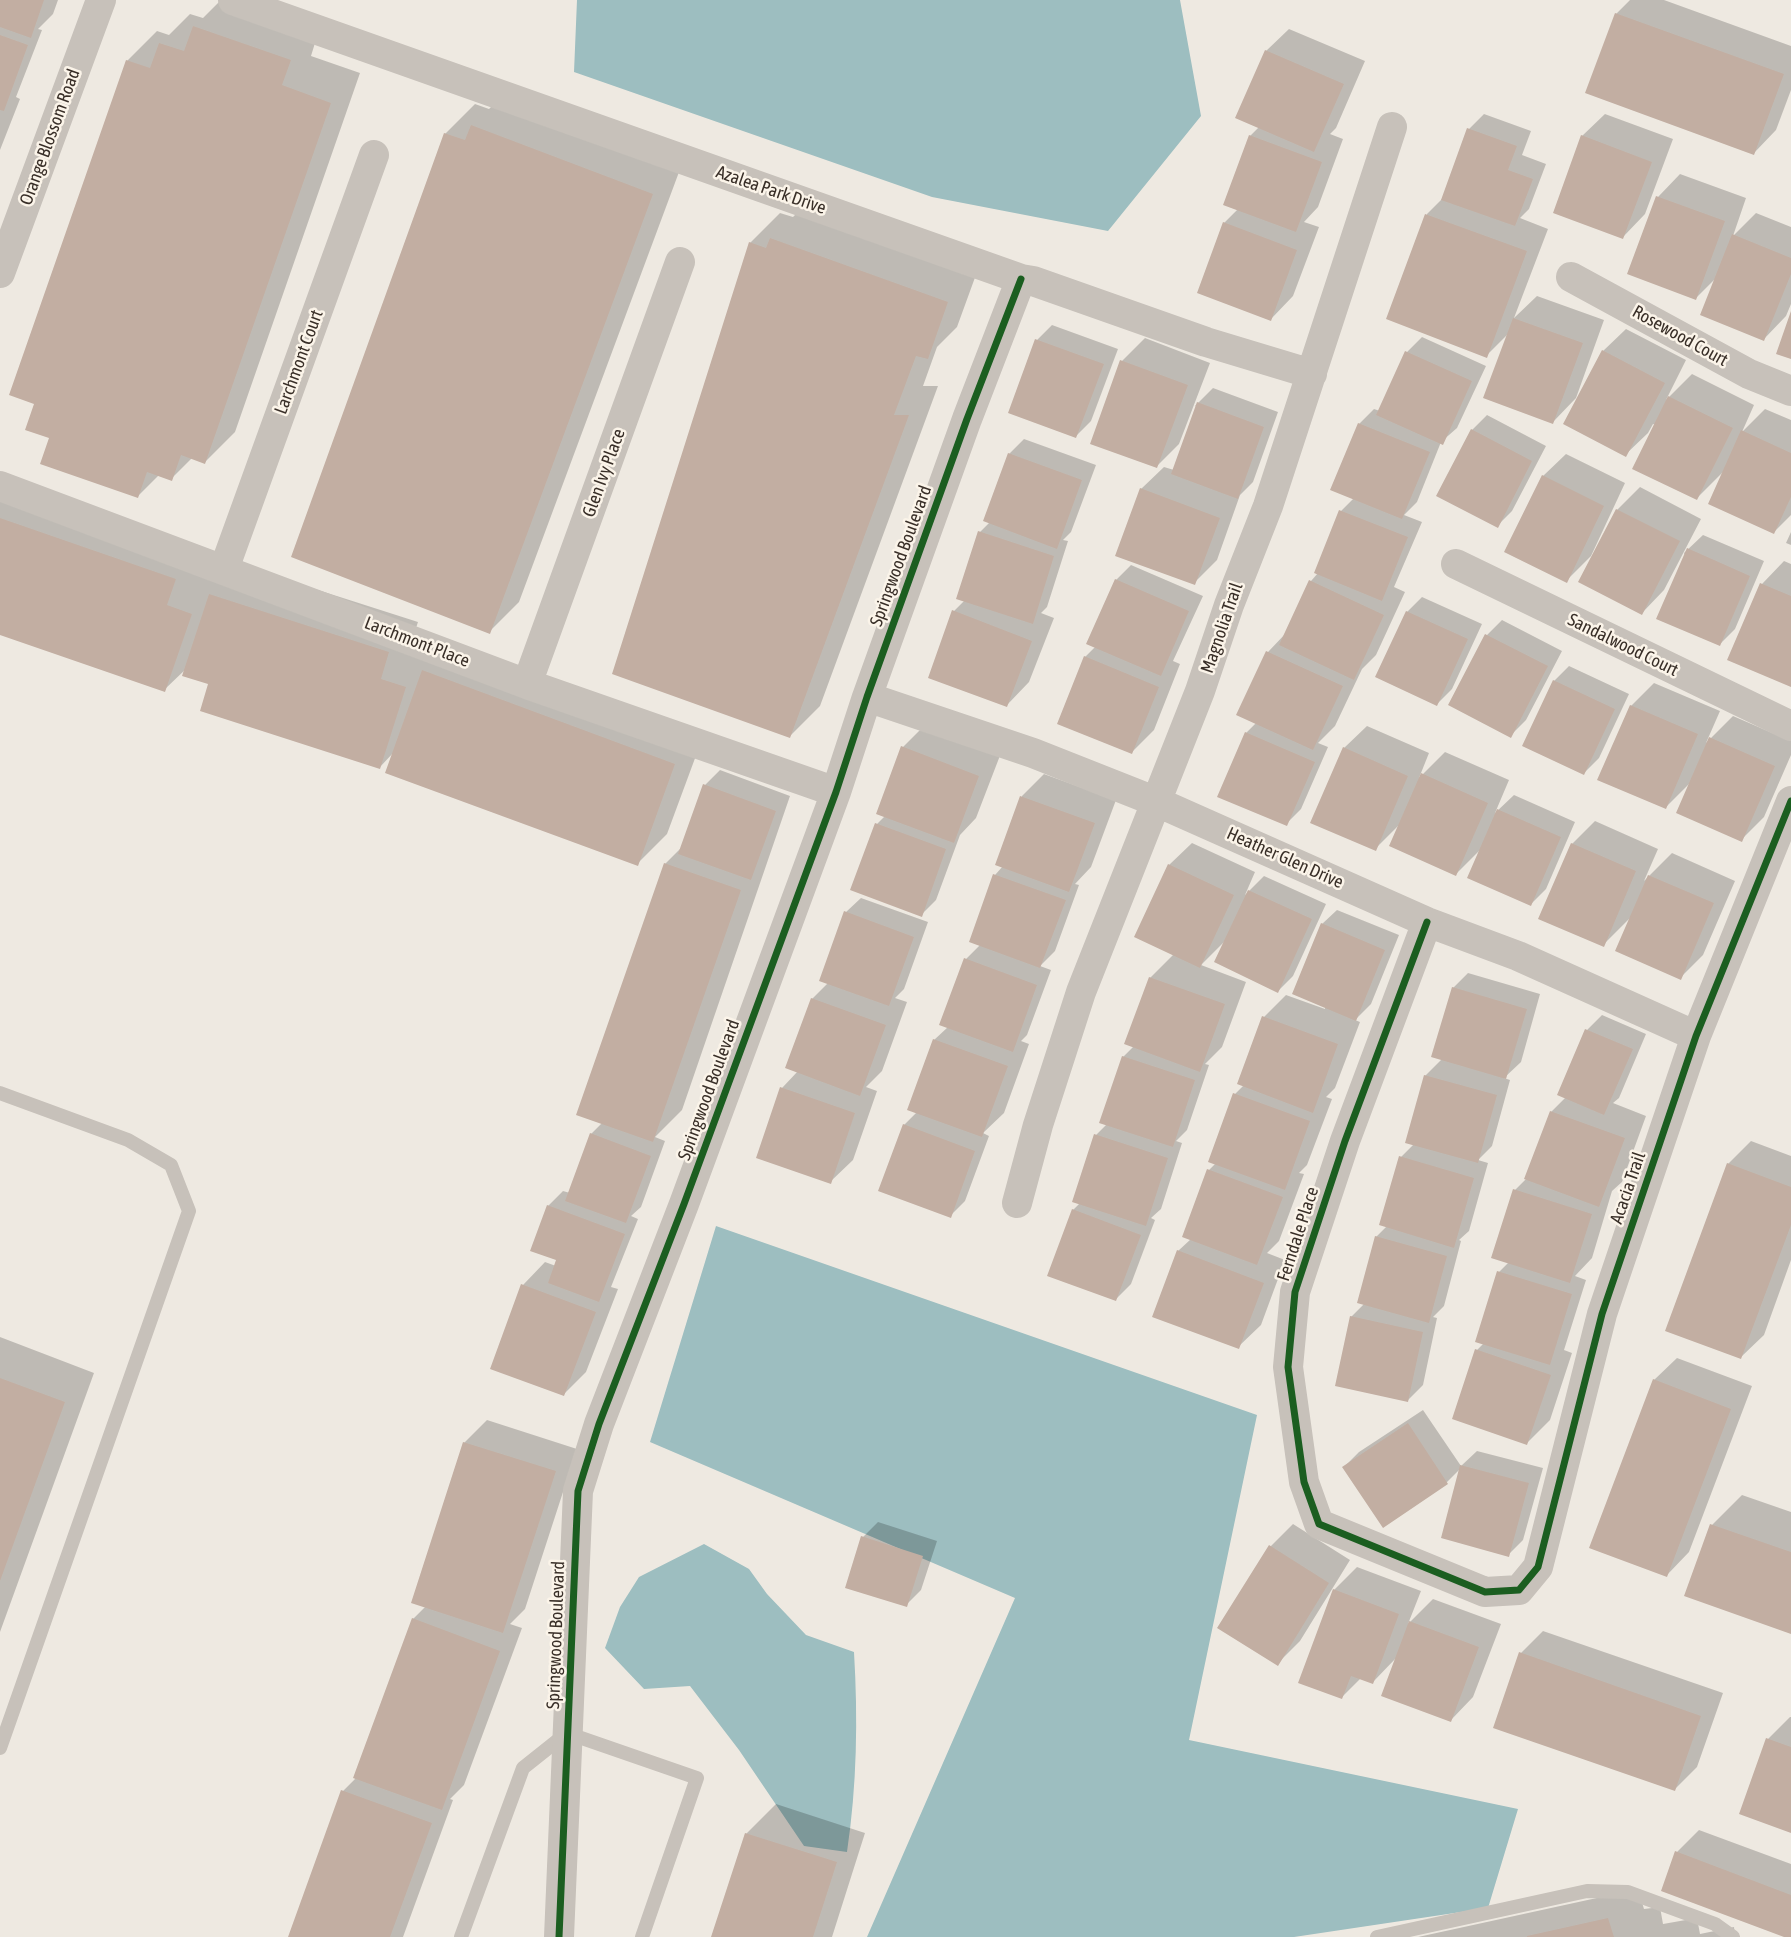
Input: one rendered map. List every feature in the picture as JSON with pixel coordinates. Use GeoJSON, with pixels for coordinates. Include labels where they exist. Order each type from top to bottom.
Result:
{"type":"FeatureCollection","features":[{"type":"Feature","properties":{"kind":"street","name":"Orange Blossom Road"},"geometry":{"type":"LineString","coordinates":[[0,274],[101,0]]}},
{"type":"Feature","properties":{"kind":"street","name":"Azalea Park Drive"},"geometry":{"type":"LineString","coordinates":[[233,0],[1021,279],[1206,342],[1312,374]]}},
{"type":"Feature","properties":{"kind":"street","name":"Magnolia Trail"},"geometry":{"type":"LineString","coordinates":[[1017,1203],[1038,1125],[1081,992],[1200,691],[1229,605],[1268,506],[1392,127]]}},
{"type":"Feature","properties":{"kind":"street","name":"Larchmont Court"},"geometry":{"type":"LineString","coordinates":[[224,569],[374,155]]}},
{"type":"Feature","properties":{"kind":"street","name":"Glen Ivy Place"},"geometry":{"type":"LineString","coordinates":[[527,684],[680,262]]}},
{"type":"Feature","properties":{"kind":"street","name":"Rosewood Court"},"geometry":{"type":"LineString","coordinates":[[1571,277],[1749,374],[1791,391]]}},
{"type":"Feature","properties":{"kind":"street","name":"Springwood Boulevard"},"geometry":{"type":"LineString","coordinates":[[559,1937],[578,1491],[598,1424],[684,1204],[835,792],[967,419],[1021,279]]}},
{"type":"Feature","properties":{"kind":"street","name":"Larchmont Place"},"geometry":{"type":"LineString","coordinates":[[0,486],[527,684],[835,792]]}},
{"type":"Feature","properties":{"kind":"street","name":"Sandalwood Court"},"geometry":{"type":"LineString","coordinates":[[1456,564],[1791,726]]}},
{"type":"Feature","properties":{"kind":"street","name":"Heather Glen Drive"},"geometry":{"type":"LineString","coordinates":[[867,697],[1033,753],[1157,802],[1427,922],[1518,956],[1696,1036]]}},
{"type":"Feature","properties":{"kind":"street","name":"Acacia Trail"},"geometry":{"type":"LineString","coordinates":[[1519,1590],[1538,1567],[1602,1314],[1696,1036],[1791,801]]}},
{"type":"Feature","properties":{"kind":"street","name":"Ferndale Place"},"geometry":{"type":"LineString","coordinates":[[1427,922],[1345,1141],[1295,1292],[1288,1367],[1304,1482],[1319,1524],[1485,1592],[1519,1590]]}},
{"type":"Feature","properties":{"kind":"lane"},"geometry":{"type":"LineString","coordinates":[[0,1093],[128,1140],[171,1165],[189,1212],[0,1748]]}},
{"type":"Feature","properties":{"kind":"lane"},"geometry":{"type":"LineString","coordinates":[[461,1937],[523,1768],[568,1733],[697,1778],[642,1937]]}},
{"type":"Feature","properties":{"kind":"lane"},"geometry":{"type":"LineString","coordinates":[[1377,1937],[1587,1891],[1628,1892],[1715,1924],[1733,1937]]}},
{"type":"Feature","properties":{"kind":"water"},"geometry":{"type":"Polygon","coordinates":[[[577,0],[1180,0],[1201,116],[1108,231],[932,197],[574,72],[577,0]]]}},
{"type":"Feature","properties":{"kind":"water"},"geometry":{"type":"Polygon","coordinates":[[[716,1226],[1257,1415],[1189,1740],[1518,1809],[1488,1908],[1294,1937],[867,1937],[1015,1598],[650,1442],[716,1226]]]}},
{"type":"Feature","properties":{"kind":"water"},"geometry":{"type":"Polygon","coordinates":[[[704,1544],[749,1569],[767,1594],[806,1635],[854,1652],[856,1752],[847,1852],[804,1846],[739,1750],[690,1686],[644,1689],[605,1648],[620,1607],[639,1577],[704,1544]]]}},
{"type":"Feature","properties":{"kind":"building"},"geometry":{"type":"Polygon","coordinates":[[[0,0],[44,0],[31,38],[0,27],[0,0]]]}},
{"type":"Feature","properties":{"kind":"building"},"geometry":{"type":"Polygon","coordinates":[[[1615,13],[1784,74],[1754,155],[1585,93],[1615,13]]]}},
{"type":"Feature","properties":{"kind":"building"},"geometry":{"type":"Polygon","coordinates":[[[193,26],[291,60],[282,85],[331,103],[205,464],[181,455],[172,481],[147,472],[138,498],[40,464],[49,438],[25,430],[34,404],[9,395],[126,60],[150,68],[159,43],[184,51],[193,26]]]}},
{"type":"Feature","properties":{"kind":"building"},"geometry":{"type":"Polygon","coordinates":[[[0,35],[28,45],[4,111],[0,110],[0,35]]]}},
{"type":"Feature","properties":{"kind":"building"},"geometry":{"type":"Polygon","coordinates":[[[1265,50],[1344,84],[1314,152],[1235,118],[1265,50]]]}},
{"type":"Feature","properties":{"kind":"building"},"geometry":{"type":"Polygon","coordinates":[[[471,125],[653,194],[490,634],[291,557],[444,133],[465,140],[471,125]]]}},
{"type":"Feature","properties":{"kind":"building"},"geometry":{"type":"Polygon","coordinates":[[[1467,128],[1517,146],[1508,170],[1533,179],[1515,226],[1441,200],[1467,128]]]}},
{"type":"Feature","properties":{"kind":"building"},"geometry":{"type":"Polygon","coordinates":[[[1249,135],[1322,162],[1296,232],[1223,205],[1249,135]]]}},
{"type":"Feature","properties":{"kind":"building"},"geometry":{"type":"Polygon","coordinates":[[[1581,135],[1652,162],[1623,239],[1553,213],[1581,135]]]}},
{"type":"Feature","properties":{"kind":"building"},"geometry":{"type":"Polygon","coordinates":[[[1656,196],[1725,221],[1696,300],[1627,274],[1656,196]]]}},
{"type":"Feature","properties":{"kind":"building"},"geometry":{"type":"Polygon","coordinates":[[[1425,214],[1527,251],[1487,358],[1386,319],[1425,214]]]}},
{"type":"Feature","properties":{"kind":"building"},"geometry":{"type":"Polygon","coordinates":[[[1223,222],[1297,250],[1271,321],[1197,293],[1223,222]]]}},
{"type":"Feature","properties":{"kind":"building"},"geometry":{"type":"Polygon","coordinates":[[[1732,234],[1791,258],[1791,274],[1764,341],[1700,315],[1732,234]]]}},
{"type":"Feature","properties":{"kind":"building"},"geometry":{"type":"Polygon","coordinates":[[[770,238],[948,302],[928,359],[916,356],[894,415],[909,415],[790,738],[612,674],[749,242],[766,248],[770,238]]]}},
{"type":"Feature","properties":{"kind":"building"},"geometry":{"type":"Polygon","coordinates":[[[1791,311],[1791,359],[1776,354],[1791,311]]]}},
{"type":"Feature","properties":{"kind":"building"},"geometry":{"type":"Polygon","coordinates":[[[1513,318],[1583,343],[1553,424],[1483,398],[1513,318]]]}},
{"type":"Feature","properties":{"kind":"building"},"geometry":{"type":"Polygon","coordinates":[[[1035,339],[1104,364],[1076,438],[1008,413],[1035,339]]]}},
{"type":"Feature","properties":{"kind":"building"},"geometry":{"type":"Polygon","coordinates":[[[1602,350],[1665,383],[1626,457],[1563,424],[1602,350]]]}},
{"type":"Feature","properties":{"kind":"building"},"geometry":{"type":"Polygon","coordinates":[[[1405,351],[1472,381],[1443,445],[1376,415],[1405,351]]]}},
{"type":"Feature","properties":{"kind":"building"},"geometry":{"type":"Polygon","coordinates":[[[1120,360],[1188,385],[1157,468],[1090,444],[1120,360]]]}},
{"type":"Feature","properties":{"kind":"building"},"geometry":{"type":"Polygon","coordinates":[[[1668,396],[1733,428],[1697,500],[1632,469],[1668,396]]]}},
{"type":"Feature","properties":{"kind":"building"},"geometry":{"type":"Polygon","coordinates":[[[1197,402],[1264,427],[1238,499],[1171,474],[1197,402]]]}},
{"type":"Feature","properties":{"kind":"building"},"geometry":{"type":"Polygon","coordinates":[[[1358,423],[1430,452],[1402,519],[1330,490],[1358,423]]]}},
{"type":"Feature","properties":{"kind":"building"},"geometry":{"type":"Polygon","coordinates":[[[1471,429],[1532,461],[1498,528],[1436,496],[1471,429]]]}},
{"type":"Feature","properties":{"kind":"building"},"geometry":{"type":"Polygon","coordinates":[[[1741,430],[1791,453],[1791,497],[1774,534],[1708,504],[1741,430]]]}},
{"type":"Feature","properties":{"kind":"building"},"geometry":{"type":"Polygon","coordinates":[[[1008,453],[1082,480],[1057,549],[983,521],[1008,453]]]}},
{"type":"Feature","properties":{"kind":"building"},"geometry":{"type":"Polygon","coordinates":[[[1542,475],[1604,506],[1567,583],[1504,552],[1542,475]]]}},
{"type":"Feature","properties":{"kind":"building"},"geometry":{"type":"Polygon","coordinates":[[[1140,488],[1220,518],[1195,585],[1115,556],[1140,488]]]}},
{"type":"Feature","properties":{"kind":"building"},"geometry":{"type":"Polygon","coordinates":[[[1616,509],[1680,541],[1642,615],[1578,582],[1616,509]]]}},
{"type":"Feature","properties":{"kind":"building"},"geometry":{"type":"Polygon","coordinates":[[[1339,510],[1408,537],[1382,601],[1314,573],[1339,510]]]}},
{"type":"Feature","properties":{"kind":"building"},"geometry":{"type":"Polygon","coordinates":[[[0,518],[176,579],[167,605],[192,614],[165,692],[0,635],[0,518]]]}},
{"type":"Feature","properties":{"kind":"building"},"geometry":{"type":"Polygon","coordinates":[[[978,531],[1054,556],[1033,624],[956,599],[978,531]]]}},
{"type":"Feature","properties":{"kind":"building"},"geometry":{"type":"Polygon","coordinates":[[[1687,548],[1750,576],[1720,646],[1656,619],[1687,548]]]}},
{"type":"Feature","properties":{"kind":"building"},"geometry":{"type":"Polygon","coordinates":[[[1115,579],[1189,611],[1161,676],[1086,644],[1115,579]]]}},
{"type":"Feature","properties":{"kind":"building"},"geometry":{"type":"Polygon","coordinates":[[[1309,580],[1384,615],[1354,680],[1279,645],[1309,580]]]}},
{"type":"Feature","properties":{"kind":"building"},"geometry":{"type":"Polygon","coordinates":[[[1760,583],[1791,596],[1791,687],[1727,660],[1760,583]]]}},
{"type":"Feature","properties":{"kind":"building"},"geometry":{"type":"Polygon","coordinates":[[[209,594],[389,652],[381,679],[406,687],[380,769],[200,711],[208,684],[182,676],[209,594]]]}},
{"type":"Feature","properties":{"kind":"building"},"geometry":{"type":"Polygon","coordinates":[[[952,610],[1032,641],[1007,707],[928,678],[952,610]]]}},
{"type":"Feature","properties":{"kind":"building"},"geometry":{"type":"Polygon","coordinates":[[[1406,611],[1468,639],[1437,706],[1375,677],[1406,611]]]}},
{"type":"Feature","properties":{"kind":"building"},"geometry":{"type":"Polygon","coordinates":[[[1485,634],[1548,666],[1511,738],[1448,705],[1485,634]]]}},
{"type":"Feature","properties":{"kind":"building"},"geometry":{"type":"Polygon","coordinates":[[[1266,651],[1343,686],[1313,750],[1236,715],[1266,651]]]}},
{"type":"Feature","properties":{"kind":"building"},"geometry":{"type":"Polygon","coordinates":[[[1084,656],[1159,687],[1132,754],[1057,724],[1084,656]]]}},
{"type":"Feature","properties":{"kind":"building"},"geometry":{"type":"Polygon","coordinates":[[[422,670],[675,764],[638,866],[385,773],[422,670]]]}},
{"type":"Feature","properties":{"kind":"building"},"geometry":{"type":"Polygon","coordinates":[[[1553,680],[1615,709],[1584,775],[1522,746],[1553,680]]]}},
{"type":"Feature","properties":{"kind":"building"},"geometry":{"type":"Polygon","coordinates":[[[1630,705],[1698,734],[1666,809],[1597,780],[1630,705]]]}},
{"type":"Feature","properties":{"kind":"building"},"geometry":{"type":"Polygon","coordinates":[[[1245,732],[1315,762],[1287,826],[1217,797],[1245,732]]]}},
{"type":"Feature","properties":{"kind":"building"},"geometry":{"type":"Polygon","coordinates":[[[1709,737],[1775,766],[1742,842],[1676,813],[1709,737]]]}},
{"type":"Feature","properties":{"kind":"building"},"geometry":{"type":"Polygon","coordinates":[[[901,746],[979,776],[954,843],[876,814],[901,746]]]}},
{"type":"Feature","properties":{"kind":"building"},"geometry":{"type":"Polygon","coordinates":[[[1343,747],[1408,776],[1376,851],[1310,823],[1343,747]]]}},
{"type":"Feature","properties":{"kind":"building"},"geometry":{"type":"Polygon","coordinates":[[[1421,773],[1488,803],[1456,876],[1389,846],[1421,773]]]}},
{"type":"Feature","properties":{"kind":"building"},"geometry":{"type":"Polygon","coordinates":[[[703,784],[776,811],[751,880],[678,854],[703,784]]]}},
{"type":"Feature","properties":{"kind":"building"},"geometry":{"type":"Polygon","coordinates":[[[1020,796],[1095,823],[1069,892],[995,865],[1020,796]]]}},
{"type":"Feature","properties":{"kind":"building"},"geometry":{"type":"Polygon","coordinates":[[[1497,809],[1561,837],[1531,906],[1467,878],[1497,809]]]}},
{"type":"Feature","properties":{"kind":"building"},"geometry":{"type":"Polygon","coordinates":[[[875,823],[946,849],[922,917],[850,890],[875,823]]]}},
{"type":"Feature","properties":{"kind":"building"},"geometry":{"type":"Polygon","coordinates":[[[1571,843],[1636,871],[1604,947],[1538,919],[1571,843]]]}},
{"type":"Feature","properties":{"kind":"building"},"geometry":{"type":"Polygon","coordinates":[[[664,863],[741,890],[653,1142],[576,1115],[664,863]]]}},
{"type":"Feature","properties":{"kind":"building"},"geometry":{"type":"Polygon","coordinates":[[[1168,864],[1234,895],[1200,968],[1134,937],[1168,864]]]}},
{"type":"Feature","properties":{"kind":"building"},"geometry":{"type":"Polygon","coordinates":[[[993,874],[1066,900],[1040,968],[969,942],[993,874]]]}},
{"type":"Feature","properties":{"kind":"building"},"geometry":{"type":"Polygon","coordinates":[[[1648,875],[1714,903],[1681,980],[1615,951],[1648,875]]]}},
{"type":"Feature","properties":{"kind":"building"},"geometry":{"type":"Polygon","coordinates":[[[1248,890],[1312,919],[1278,993],[1214,962],[1248,890]]]}},
{"type":"Feature","properties":{"kind":"building"},"geometry":{"type":"Polygon","coordinates":[[[844,911],[914,937],[889,1006],[819,981],[844,911]]]}},
{"type":"Feature","properties":{"kind":"building"},"geometry":{"type":"Polygon","coordinates":[[[1321,923],[1385,950],[1356,1021],[1292,994],[1321,923]]]}},
{"type":"Feature","properties":{"kind":"building"},"geometry":{"type":"Polygon","coordinates":[[[964,958],[1037,985],[1013,1052],[939,1025],[964,958]]]}},
{"type":"Feature","properties":{"kind":"building"},"geometry":{"type":"Polygon","coordinates":[[[1149,977],[1225,1004],[1200,1072],[1124,1044],[1149,977]]]}},
{"type":"Feature","properties":{"kind":"building"},"geometry":{"type":"Polygon","coordinates":[[[1452,987],[1527,1009],[1506,1079],[1431,1057],[1452,987]]]}},
{"type":"Feature","properties":{"kind":"building"},"geometry":{"type":"Polygon","coordinates":[[[811,998],[886,1025],[860,1096],[785,1068],[811,998]]]}},
{"type":"Feature","properties":{"kind":"building"},"geometry":{"type":"Polygon","coordinates":[[[1262,1016],[1338,1044],[1313,1113],[1237,1084],[1262,1016]]]}},
{"type":"Feature","properties":{"kind":"building"},"geometry":{"type":"Polygon","coordinates":[[[1585,1029],[1633,1049],[1604,1115],[1557,1095],[1585,1029]]]}},
{"type":"Feature","properties":{"kind":"building"},"geometry":{"type":"Polygon","coordinates":[[[933,1039],[1008,1066],[982,1137],[907,1110],[933,1039]]]}},
{"type":"Feature","properties":{"kind":"building"},"geometry":{"type":"Polygon","coordinates":[[[1122,1056],[1195,1080],[1173,1147],[1099,1123],[1122,1056]]]}},
{"type":"Feature","properties":{"kind":"building"},"geometry":{"type":"Polygon","coordinates":[[[1424,1075],[1497,1095],[1478,1163],[1405,1143],[1424,1075]]]}},
{"type":"Feature","properties":{"kind":"building"},"geometry":{"type":"Polygon","coordinates":[[[780,1087],[855,1113],[831,1184],[756,1158],[780,1087]]]}},
{"type":"Feature","properties":{"kind":"building"},"geometry":{"type":"Polygon","coordinates":[[[1233,1093],[1310,1121],[1285,1190],[1208,1162],[1233,1093]]]}},
{"type":"Feature","properties":{"kind":"building"},"geometry":{"type":"Polygon","coordinates":[[[1550,1111],[1625,1138],[1599,1207],[1524,1179],[1550,1111]]]}},
{"type":"Feature","properties":{"kind":"building"},"geometry":{"type":"Polygon","coordinates":[[[903,1124],[975,1151],[951,1218],[878,1191],[903,1124]]]}},
{"type":"Feature","properties":{"kind":"building"},"geometry":{"type":"Polygon","coordinates":[[[590,1133],[651,1156],[626,1223],[565,1201],[590,1133]]]}},
{"type":"Feature","properties":{"kind":"building"},"geometry":{"type":"Polygon","coordinates":[[[1094,1134],[1168,1158],[1146,1226],[1072,1202],[1094,1134]]]}},
{"type":"Feature","properties":{"kind":"building"},"geometry":{"type":"Polygon","coordinates":[[[1399,1156],[1474,1178],[1454,1248],[1379,1225],[1399,1156]]]}},
{"type":"Feature","properties":{"kind":"building"},"geometry":{"type":"Polygon","coordinates":[[[1727,1163],[1791,1187],[1791,1225],[1741,1359],[1665,1331],[1727,1163]]]}},
{"type":"Feature","properties":{"kind":"building"},"geometry":{"type":"Polygon","coordinates":[[[1207,1169],[1283,1197],[1257,1265],[1182,1237],[1207,1169]]]}},
{"type":"Feature","properties":{"kind":"building"},"geometry":{"type":"Polygon","coordinates":[[[1513,1189],[1592,1214],[1570,1283],[1491,1258],[1513,1189]]]}},
{"type":"Feature","properties":{"kind":"building"},"geometry":{"type":"Polygon","coordinates":[[[547,1205],[625,1234],[599,1302],[548,1283],[556,1260],[530,1251],[547,1205]]]}},
{"type":"Feature","properties":{"kind":"building"},"geometry":{"type":"Polygon","coordinates":[[[1072,1209],[1141,1235],[1116,1301],[1047,1276],[1072,1209]]]}},
{"type":"Feature","properties":{"kind":"building"},"geometry":{"type":"Polygon","coordinates":[[[1375,1236],[1447,1256],[1429,1323],[1357,1303],[1375,1236]]]}},
{"type":"Feature","properties":{"kind":"building"},"geometry":{"type":"Polygon","coordinates":[[[1177,1250],[1264,1283],[1239,1349],[1152,1317],[1177,1250]]]}},
{"type":"Feature","properties":{"kind":"building"},"geometry":{"type":"Polygon","coordinates":[[[1497,1271],[1572,1294],[1550,1365],[1475,1342],[1497,1271]]]}},
{"type":"Feature","properties":{"kind":"building"},"geometry":{"type":"Polygon","coordinates":[[[521,1284],[596,1312],[564,1396],[490,1369],[521,1284]]]}},
{"type":"Feature","properties":{"kind":"building"},"geometry":{"type":"Polygon","coordinates":[[[1350,1316],[1423,1332],[1408,1402],[1335,1386],[1350,1316]]]}},
{"type":"Feature","properties":{"kind":"building"},"geometry":{"type":"Polygon","coordinates":[[[1475,1349],[1551,1375],[1527,1445],[1452,1419],[1475,1349]]]}},
{"type":"Feature","properties":{"kind":"building"},"geometry":{"type":"Polygon","coordinates":[[[0,1378],[65,1402],[0,1581],[0,1378]]]}},
{"type":"Feature","properties":{"kind":"building"},"geometry":{"type":"Polygon","coordinates":[[[1653,1379],[1731,1409],[1667,1577],[1589,1548],[1653,1379]]]}},
{"type":"Feature","properties":{"kind":"building"},"geometry":{"type":"Polygon","coordinates":[[[1408,1423],[1448,1484],[1383,1528],[1342,1467],[1408,1423]]]}},
{"type":"Feature","properties":{"kind":"building"},"geometry":{"type":"Polygon","coordinates":[[[463,1442],[556,1471],[503,1633],[411,1603],[463,1442]]]}},
{"type":"Feature","properties":{"kind":"building"},"geometry":{"type":"Polygon","coordinates":[[[1460,1465],[1529,1483],[1509,1557],[1441,1538],[1460,1465]]]}},
{"type":"Feature","properties":{"kind":"building"},"geometry":{"type":"Polygon","coordinates":[[[1710,1524],[1791,1552],[1791,1634],[1684,1596],[1710,1524]]]}},
{"type":"Feature","properties":{"kind":"building"},"geometry":{"type":"Polygon","coordinates":[[[861,1536],[923,1556],[907,1607],[845,1588],[861,1536]]]}},
{"type":"Feature","properties":{"kind":"building"},"geometry":{"type":"Polygon","coordinates":[[[1269,1545],[1329,1583],[1278,1666],[1217,1628],[1269,1545]]]}},
{"type":"Feature","properties":{"kind":"building"},"geometry":{"type":"Polygon","coordinates":[[[1333,1589],[1399,1614],[1373,1684],[1351,1676],[1342,1699],[1298,1683],[1333,1589]]]}},
{"type":"Feature","properties":{"kind":"building"},"geometry":{"type":"Polygon","coordinates":[[[412,1618],[500,1651],[442,1810],[353,1778],[412,1618]]]}},
{"type":"Feature","properties":{"kind":"building"},"geometry":{"type":"Polygon","coordinates":[[[1409,1621],[1479,1647],[1451,1722],[1381,1696],[1409,1621]]]}},
{"type":"Feature","properties":{"kind":"building"},"geometry":{"type":"Polygon","coordinates":[[[1519,1652],[1701,1716],[1675,1791],[1493,1728],[1519,1652]]]}},
{"type":"Feature","properties":{"kind":"building"},"geometry":{"type":"Polygon","coordinates":[[[1766,1738],[1791,1747],[1791,1833],[1739,1814],[1766,1738]]]}},
{"type":"Feature","properties":{"kind":"building"},"geometry":{"type":"Polygon","coordinates":[[[341,1790],[432,1823],[390,1937],[288,1937],[341,1790]]]}},
{"type":"Feature","properties":{"kind":"building"},"geometry":{"type":"Polygon","coordinates":[[[745,1833],[837,1862],[813,1937],[711,1937],[745,1833]]]}},
{"type":"Feature","properties":{"kind":"building"},"geometry":{"type":"Polygon","coordinates":[[[1675,1851],[1791,1895],[1791,1937],[1784,1937],[1661,1891],[1675,1851]]]}},
{"type":"Feature","properties":{"kind":"building"},"geometry":{"type":"Polygon","coordinates":[[[1608,1918],[1614,1937],[1527,1937],[1527,1936],[1608,1918]]]}},
{"type":"Feature","properties":{"kind":"cycle path"},"geometry":{"type":"LineString","coordinates":[[559,1937],[578,1491],[599,1424],[684,1204],[836,792],[867,697],[967,419],[1021,279]]}},
{"type":"Feature","properties":{"kind":"cycle path"},"geometry":{"type":"LineString","coordinates":[[1427,922],[1345,1141],[1295,1292],[1288,1367],[1304,1482],[1319,1524],[1485,1592],[1519,1590],[1538,1567],[1602,1314],[1696,1036],[1791,801]]}}]}
